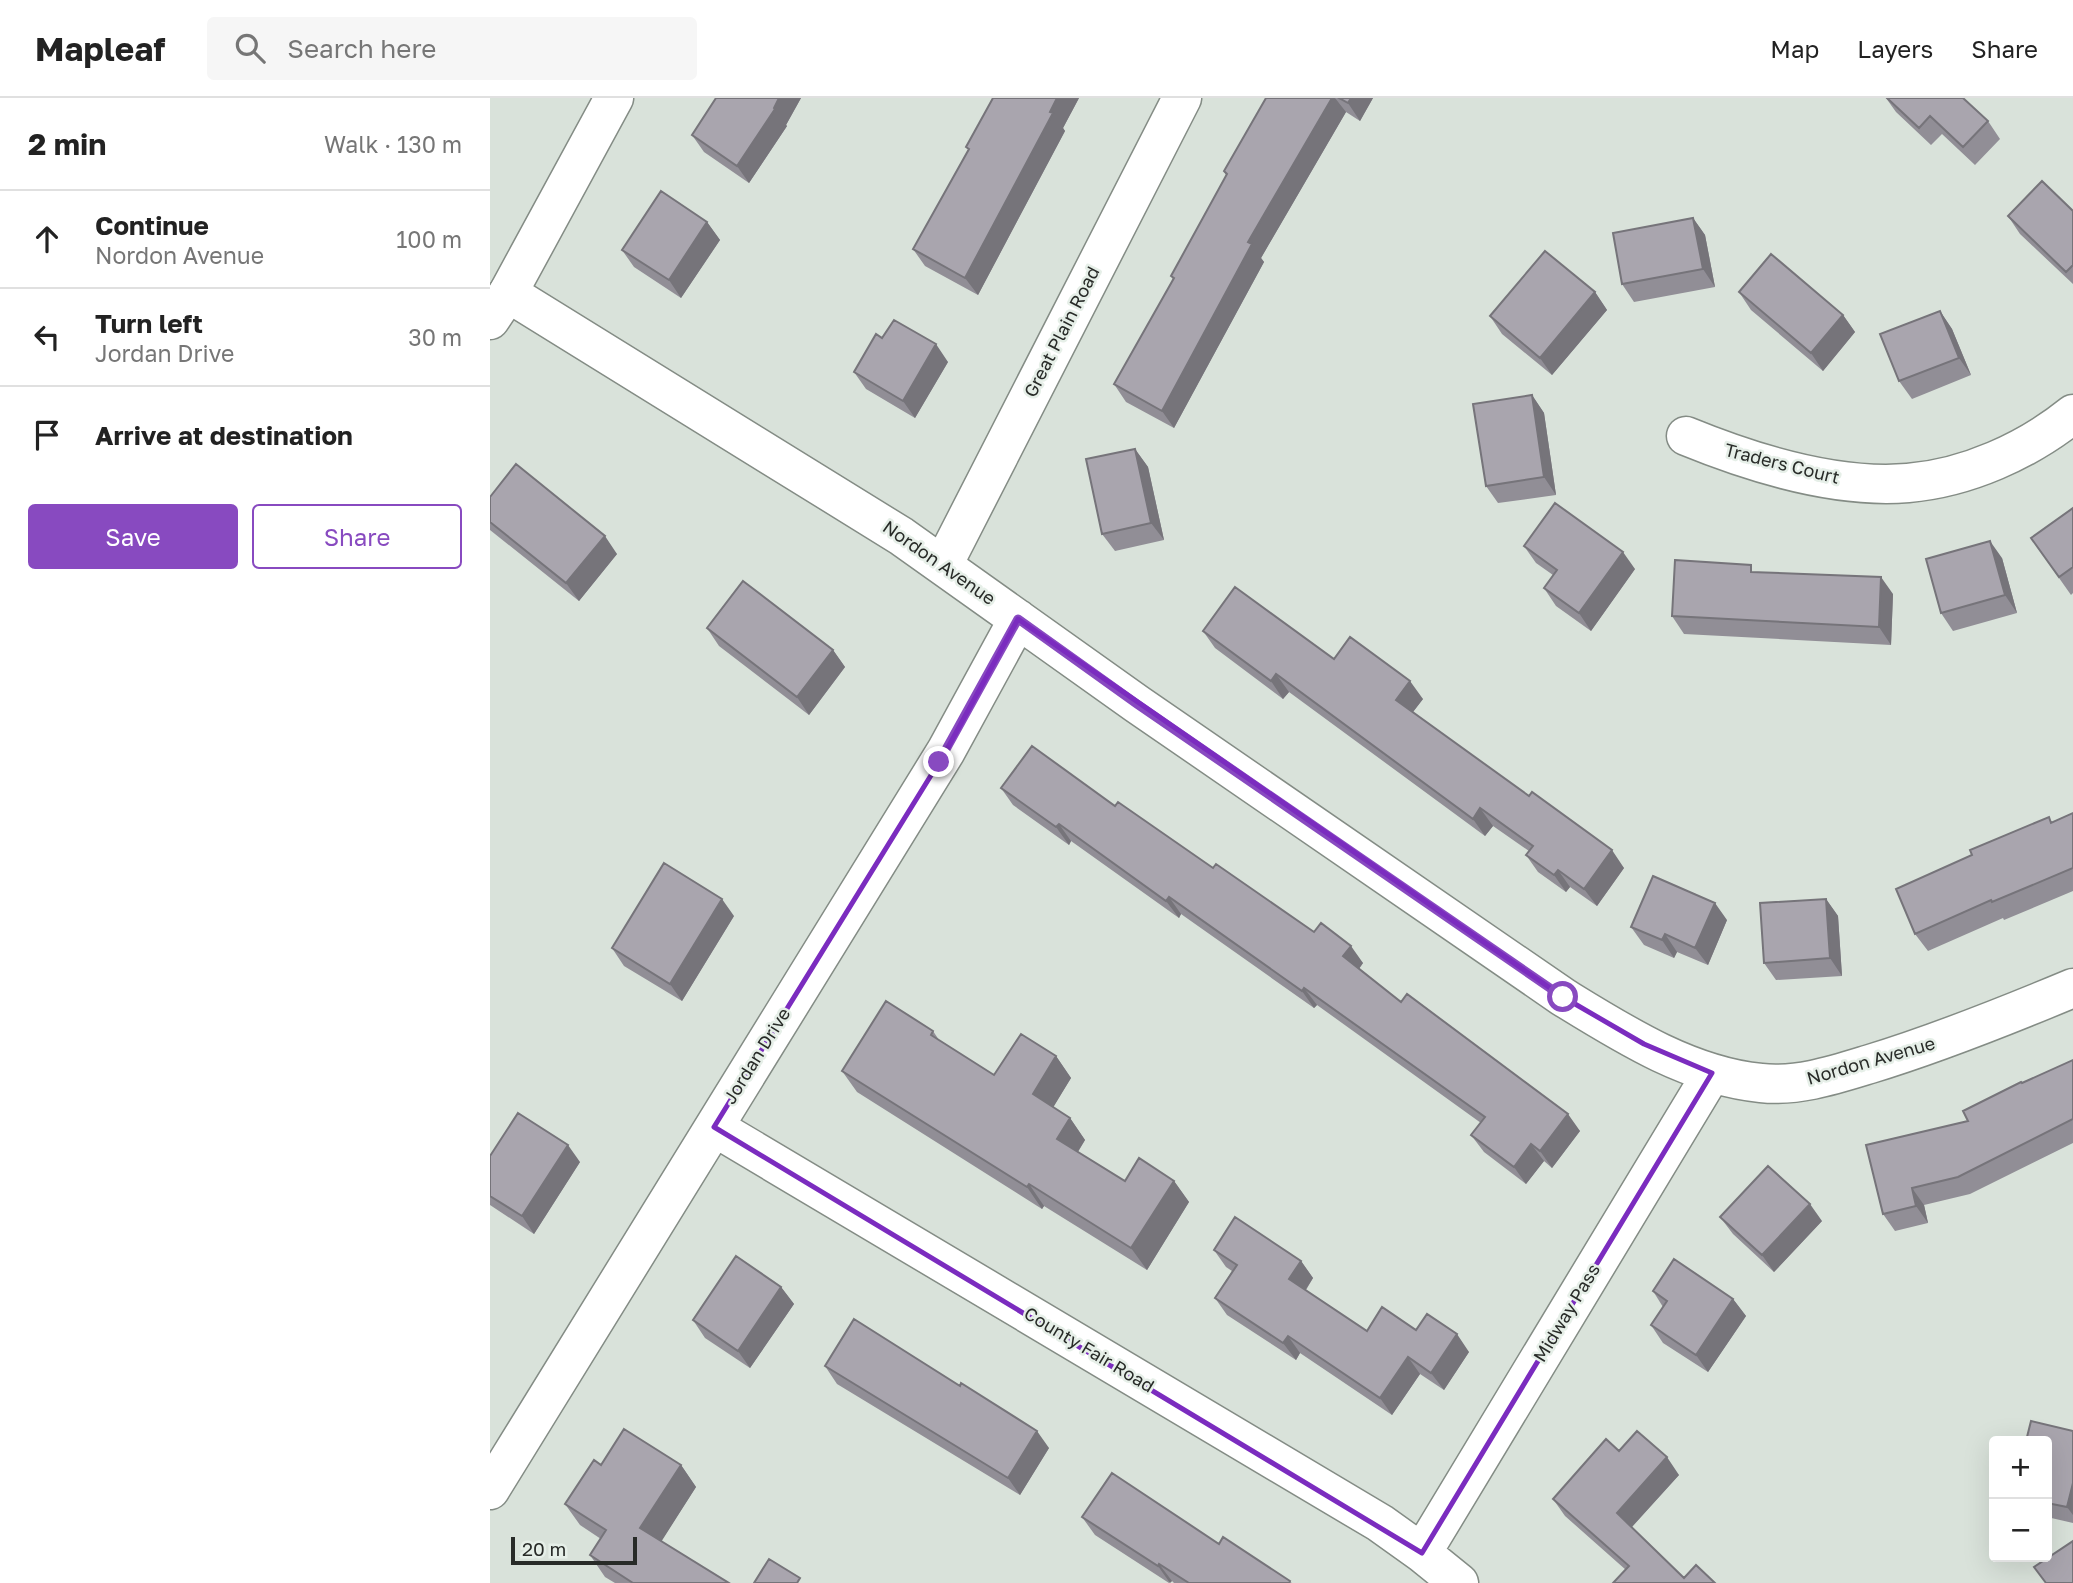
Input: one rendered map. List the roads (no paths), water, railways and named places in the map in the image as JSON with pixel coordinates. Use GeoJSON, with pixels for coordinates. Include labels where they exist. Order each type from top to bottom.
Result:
{"type":"FeatureCollection","features":[{"type":"Feature","properties":{"kind":"street"},"geometry":{"type":"LineString","coordinates":[[499,307],[614,98]]}},
{"type":"Feature","properties":{"kind":"street","name":"Great Plain Road"},"geometry":{"type":"LineString","coordinates":[[943,565],[1182,98]]}},
{"type":"Feature","properties":{"kind":"street","name":"Nordon Avenue"},"geometry":{"type":"LineString","coordinates":[[499,307],[869,515],[1126,697],[1563,997],[1644,1044],[1712,1073],[1762,1083],[1787,1084],[1809,1081],[1886,1060],[2073,988]]}},
{"type":"Feature","properties":{"kind":"street","name":"Traders Court"},"geometry":{"type":"LineString","coordinates":[[1686,436],[1733,454],[1815,476],[1858,482],[1908,483],[1950,475],[1996,460],[2037,439],[2073,414]]}},
{"type":"Feature","properties":{"kind":"street","name":"Jordan Drive"},"geometry":{"type":"LineString","coordinates":[[490,1490],[946,751],[1018,619]]}},
{"type":"Feature","properties":{"kind":"street","name":"Midway Pass"},"geometry":{"type":"LineString","coordinates":[[1422,1553],[1712,1073]]}},
{"type":"Feature","properties":{"kind":"street","name":"County Fair Road"},"geometry":{"type":"LineString","coordinates":[[714,1126],[1380,1523],[1459,1583]]}}]}
